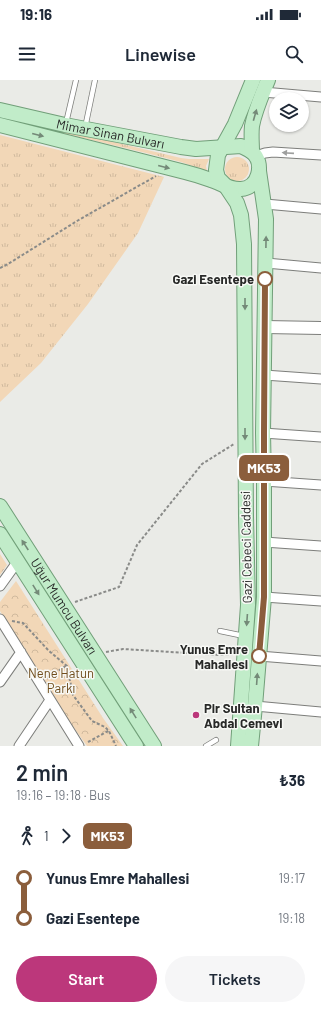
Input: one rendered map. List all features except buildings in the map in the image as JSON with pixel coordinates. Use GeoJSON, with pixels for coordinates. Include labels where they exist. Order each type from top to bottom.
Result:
{"type":"FeatureCollection","features":[{"type":"Feature","properties":{"kind":"main road"},"geometry":{"type":"LineString","coordinates":[[225,185],[218,178],[216,170],[218,155],[235,124],[253,80]]}},
{"type":"Feature","properties":{"kind":"main road"},"geometry":{"type":"LineString","coordinates":[[0,125],[170,168],[212,180],[234,189],[242,189],[247,188],[253,183],[259,171],[259,164],[254,154],[252,127],[265,86]]}},
{"type":"Feature","properties":{"kind":"main road","name":"Mimar Sinan Bulvarı"},"geometry":{"type":"LineString","coordinates":[[0,110],[65,125],[180,147],[196,149],[222,148]]}},
{"type":"Feature","properties":{"kind":"main road"},"geometry":{"type":"LineString","coordinates":[[222,148],[241,146],[247,148],[254,154]]}},
{"type":"Feature","properties":{"kind":"main road","name":"Gazi Cebeci Caddesi"},"geometry":{"type":"LineString","coordinates":[[251,746],[256,706],[264,597],[266,220],[265,204],[259,171]]}},
{"type":"Feature","properties":{"kind":"main road","name":"Gazi Cebeci Caddesi"},"geometry":{"type":"LineString","coordinates":[[225,185],[236,203],[241,215],[244,239],[245,437],[248,597],[238,746]]}},
{"type":"Feature","properties":{"kind":"main road"},"geometry":{"type":"LineString","coordinates":[[265,327],[321,328]]}},
{"type":"Feature","properties":{"kind":"main road","name":"Uğur Mumcu Bulvarı"},"geometry":{"type":"LineString","coordinates":[[0,506],[154,746]]}},
{"type":"Feature","properties":{"kind":"main road","name":"Uğur Mumcu Bulvarı"},"geometry":{"type":"LineString","coordinates":[[0,534],[136,746]]}},
{"type":"Feature","properties":{"kind":"street"},"geometry":{"type":"LineString","coordinates":[[265,86],[321,97]]}},
{"type":"Feature","properties":{"kind":"street"},"geometry":{"type":"LineString","coordinates":[[254,154],[272,152],[321,155]]}},
{"type":"Feature","properties":{"kind":"street"},"geometry":{"type":"LineString","coordinates":[[265,204],[321,209]]}},
{"type":"Feature","properties":{"kind":"street"},"geometry":{"type":"LineString","coordinates":[[266,263],[321,268]]}},
{"type":"Feature","properties":{"kind":"street"},"geometry":{"type":"LineString","coordinates":[[264,375],[321,379]]}},
{"type":"Feature","properties":{"kind":"street"},"geometry":{"type":"LineString","coordinates":[[264,433],[321,437]]}},
{"type":"Feature","properties":{"kind":"street"},"geometry":{"type":"LineString","coordinates":[[264,481],[321,485]]}},
{"type":"Feature","properties":{"kind":"street"},"geometry":{"type":"LineString","coordinates":[[264,542],[321,546]]}},
{"type":"Feature","properties":{"kind":"street"},"geometry":{"type":"LineString","coordinates":[[0,586],[18,561]]}},
{"type":"Feature","properties":{"kind":"street"},"geometry":{"type":"LineString","coordinates":[[264,597],[321,601]]}},
{"type":"Feature","properties":{"kind":"street"},"geometry":{"type":"LineString","coordinates":[[0,619],[50,700],[82,745]]}},
{"type":"Feature","properties":{"kind":"street"},"geometry":{"type":"LineString","coordinates":[[0,682],[21,652]]}},
{"type":"Feature","properties":{"kind":"street"},"geometry":{"type":"LineString","coordinates":[[259,656],[321,661]]}},
{"type":"Feature","properties":{"kind":"street"},"geometry":{"type":"LineString","coordinates":[[18,746],[50,700]]}},
{"type":"Feature","properties":{"kind":"street"},"geometry":{"type":"LineString","coordinates":[[256,706],[321,712]]}},
{"type":"Feature","properties":{"kind":"lane"},"geometry":{"type":"LineString","coordinates":[[65,125],[76,80]]}},
{"type":"Feature","properties":{"kind":"lane"},"geometry":{"type":"LineString","coordinates":[[85,129],[95,80]]}},
{"type":"Feature","properties":{"kind":"lane"},"geometry":{"type":"LineString","coordinates":[[220,631],[246,637]]}},
{"type":"Feature","properties":{"kind":"lane"},"geometry":{"type":"LineString","coordinates":[[206,746],[216,740]]}},
{"type":"Feature","properties":{"kind":"path"},"geometry":{"type":"LineString","coordinates":[[0,268],[77,221],[170,168]]}},
{"type":"Feature","properties":{"kind":"path"},"geometry":{"type":"LineString","coordinates":[[64,606],[119,587],[137,545],[202,464],[245,437]]}},
{"type":"Feature","properties":{"kind":"path"},"geometry":{"type":"LineString","coordinates":[[0,619],[23,623],[49,651],[67,666],[73,694],[92,721],[105,727],[109,731],[116,746]]}},
{"type":"Feature","properties":{"kind":"path"},"geometry":{"type":"LineString","coordinates":[[95,653],[123,649],[219,655],[244,654]]}},
{"type":"Feature","properties":{"kind":"path"},"geometry":{"type":"LineString","coordinates":[[40,682],[79,658]]}},
{"type":"Feature","properties":{"kind":"path"},"geometry":{"type":"LineString","coordinates":[[82,745],[122,724]]}},
{"type":"Feature","properties":{"kind":"green space"},"geometry":{"type":"Polygon","coordinates":[[[0,115],[181,158],[209,159],[206,166],[207,171],[181,162],[146,153],[0,118],[0,115]]]}},
{"type":"Feature","properties":{"kind":"green space"},"geometry":{"type":"Polygon","coordinates":[[[0,135],[164,177],[138,233],[88,304],[41,363],[0,402],[0,135]]]}},
{"type":"Feature","properties":{"kind":"green space"},"geometry":{"type":"Polygon","coordinates":[[[237,157],[242,158],[248,164],[248,174],[242,180],[237,181],[232,180],[226,174],[225,169],[226,164],[232,158],[237,157]]]}},
{"type":"Feature","properties":{"kind":"green space"},"geometry":{"type":"Polygon","coordinates":[[[0,554],[7,565],[0,575],[0,554]]]}},
{"type":"Feature","properties":{"kind":"green space","name":"Nene Hatun Parkı"},"geometry":{"type":"Polygon","coordinates":[[[16,581],[103,718],[123,746],[87,746],[46,689],[0,611],[0,602],[16,581]]]}},
{"type":"Feature","properties":{"kind":"bus line","name":"MK53"},"geometry":{"type":"LineString","coordinates":[[259,656],[264,597],[265,279]]}},
{"type":"Feature","properties":{"kind":"place","name":"Gazi Esentepe"},"geometry":{"type":"Point","coordinates":[265,279]}},
{"type":"Feature","properties":{"kind":"place","name":"Yunus Emre Mahallesi"},"geometry":{"type":"Point","coordinates":[259,656]}},
{"type":"Feature","properties":{"kind":"place","name":"Pir Sultan Abdal Cemevi"},"geometry":{"type":"Point","coordinates":[196,715]}}]}
